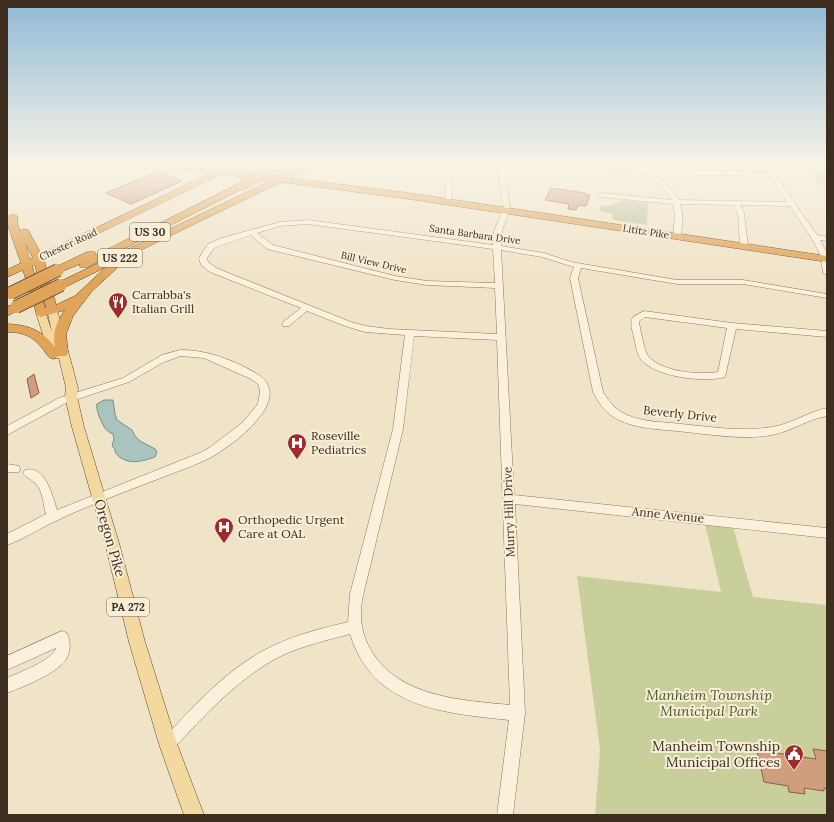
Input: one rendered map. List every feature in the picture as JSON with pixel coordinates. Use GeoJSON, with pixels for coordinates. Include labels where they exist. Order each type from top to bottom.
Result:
{"type":"FeatureCollection","features":[{"type":"Feature","properties":{"kind":"highway","name":"Chester Road"},"geometry":{"type":"LineString","coordinates":[[7,273],[84,236],[148,201]]}},
{"type":"Feature","properties":{"kind":"highway","name":"US 30"},"geometry":{"type":"LineString","coordinates":[[10,302],[206,201]]}},
{"type":"Feature","properties":{"kind":"highway","name":"US 222"},"geometry":{"type":"LineString","coordinates":[[10,302],[59,278],[178,230],[236,201]]}},
{"type":"Feature","properties":{"kind":"highway","name":"Lititz Pike"},"geometry":{"type":"LineString","coordinates":[[443,201],[825,259]]}},
{"type":"Feature","properties":{"kind":"highway","name":"Oregon Pike"},"geometry":{"type":"LineString","coordinates":[[9,215],[12,224],[26,247],[38,258],[46,312]]}},
{"type":"Feature","properties":{"kind":"highway"},"geometry":{"type":"LineString","coordinates":[[46,312],[74,302],[96,281],[116,266],[178,230]]}},
{"type":"Feature","properties":{"kind":"highway"},"geometry":{"type":"LineString","coordinates":[[7,273],[18,261],[26,247],[47,249],[84,236]]}},
{"type":"Feature","properties":{"kind":"highway","name":"Oregon Pike"},"geometry":{"type":"LineString","coordinates":[[26,247],[26,264],[46,312]]}},
{"type":"Feature","properties":{"kind":"highway"},"geometry":{"type":"LineString","coordinates":[[58,354],[60,334],[64,322],[80,297]]}},
{"type":"Feature","properties":{"kind":"highway"},"geometry":{"type":"LineString","coordinates":[[7,328],[22,329],[37,334],[58,354]]}},
{"type":"Feature","properties":{"kind":"main road","name":"Oregon Pike"},"geometry":{"type":"LineString","coordinates":[[46,312],[58,354],[65,392],[71,397],[120,570],[137,642],[168,744],[194,815]]}},
{"type":"Feature","properties":{"kind":"street"},"geometry":{"type":"LineString","coordinates":[[505,201],[506,210]]}},
{"type":"Feature","properties":{"kind":"street"},"geometry":{"type":"LineString","coordinates":[[669,201],[793,204]]}},
{"type":"Feature","properties":{"kind":"street"},"geometry":{"type":"LineString","coordinates":[[791,201],[815,237],[824,254],[827,274]]}},
{"type":"Feature","properties":{"kind":"street"},"geometry":{"type":"LineString","coordinates":[[676,202],[679,216],[677,236]]}},
{"type":"Feature","properties":{"kind":"street"},"geometry":{"type":"LineString","coordinates":[[736,203],[741,213],[744,246]]}},
{"type":"Feature","properties":{"kind":"street","name":"Murry Hill Drive"},"geometry":{"type":"LineString","coordinates":[[505,815],[518,713],[497,247],[498,231],[506,210]]}},
{"type":"Feature","properties":{"kind":"street","name":"Santa Barbara Drive"},"geometry":{"type":"LineString","coordinates":[[500,337],[410,333],[365,329],[348,324],[213,270],[204,263],[204,255],[211,246],[225,240],[280,224],[308,222],[542,254],[567,263],[677,282],[736,282],[827,296]]}},
{"type":"Feature","properties":{"kind":"street","name":"Bill View Drive"},"geometry":{"type":"LineString","coordinates":[[252,232],[270,247],[395,278],[439,284],[499,286]]}},
{"type":"Feature","properties":{"kind":"street"},"geometry":{"type":"LineString","coordinates":[[815,237],[827,239]]}},
{"type":"Feature","properties":{"kind":"street","name":"Beverly Drive"},"geometry":{"type":"LineString","coordinates":[[578,265],[574,278],[598,392],[607,407],[622,418],[646,425],[758,433],[788,428],[812,415],[827,412]]}},
{"type":"Feature","properties":{"kind":"street"},"geometry":{"type":"LineString","coordinates":[[286,324],[307,307]]}},
{"type":"Feature","properties":{"kind":"street"},"geometry":{"type":"LineString","coordinates":[[732,326],[722,375],[713,376],[670,373],[650,362],[644,356],[635,323],[638,316],[649,314],[692,322],[827,334]]}},
{"type":"Feature","properties":{"kind":"street"},"geometry":{"type":"LineString","coordinates":[[410,333],[398,425],[358,588],[354,616],[355,626],[361,644],[369,659],[386,680],[396,686],[411,694],[432,700],[518,713]]}},
{"type":"Feature","properties":{"kind":"street"},"geometry":{"type":"LineString","coordinates":[[7,431],[71,397],[118,383],[138,374],[163,359],[186,353],[203,354],[215,359],[254,377],[263,386],[265,400],[260,411],[216,449],[174,469],[53,517],[7,540]]}},
{"type":"Feature","properties":{"kind":"street"},"geometry":{"type":"LineString","coordinates":[[29,473],[37,477],[43,483],[53,517]]}},
{"type":"Feature","properties":{"kind":"street","name":"Anne Avenue"},"geometry":{"type":"LineString","coordinates":[[508,499],[827,533]]}},
{"type":"Feature","properties":{"kind":"street"},"geometry":{"type":"LineString","coordinates":[[168,744],[226,688],[267,657],[301,642],[355,626]]}},
{"type":"Feature","properties":{"kind":"street"},"geometry":{"type":"LineString","coordinates":[[7,663],[62,638],[63,646],[60,656],[53,662],[7,686]]}},
{"type":"Feature","properties":{"kind":"green space"},"geometry":{"type":"Polygon","coordinates":[[[621,201],[648,203],[647,225],[613,220],[612,214],[599,211],[601,205],[609,206],[621,201]]]}},
{"type":"Feature","properties":{"kind":"green space","name":"Manheim Township Municipal Park"},"geometry":{"type":"Polygon","coordinates":[[[705,524],[733,527],[753,597],[827,605],[827,815],[595,815],[600,750],[577,576],[721,592],[705,524]]]}},
{"type":"Feature","properties":{"kind":"water"},"geometry":{"type":"Polygon","coordinates":[[[104,400],[113,400],[117,420],[132,430],[140,441],[155,449],[157,452],[155,457],[134,462],[124,459],[115,452],[115,449],[112,446],[114,439],[113,434],[104,426],[97,409],[97,404],[104,400]]]}},
{"type":"Feature","properties":{"kind":"building"},"geometry":{"type":"Polygon","coordinates":[[[125,201],[137,201],[131,204],[125,201]]]}},
{"type":"Feature","properties":{"kind":"building"},"geometry":{"type":"Polygon","coordinates":[[[553,201],[588,201],[586,206],[578,205],[576,210],[568,209],[569,204],[553,201]]]}},
{"type":"Feature","properties":{"kind":"building"},"geometry":{"type":"Polygon","coordinates":[[[34,374],[39,393],[31,398],[27,379],[34,374]]]}},
{"type":"Feature","properties":{"kind":"building","name":"Manheim Township Municipal Offices"},"geometry":{"type":"Polygon","coordinates":[[[813,749],[827,751],[827,789],[824,788],[824,791],[804,788],[805,794],[789,792],[788,786],[764,782],[757,750],[816,759],[813,749]]]}},
{"type":"Feature","properties":{"kind":"place","name":"Carrabba's Italian Grill"},"geometry":{"type":"Point","coordinates":[118,319]}},
{"type":"Feature","properties":{"kind":"place","name":"Roseville Pediatrics"},"geometry":{"type":"Point","coordinates":[297,460]}},
{"type":"Feature","properties":{"kind":"place","name":"Orthopedic Urgent Care at OAL"},"geometry":{"type":"Point","coordinates":[224,544]}},
{"type":"Feature","properties":{"kind":"place","name":"Manheim Township Municipal Offices"},"geometry":{"type":"Point","coordinates":[794,771]}}]}
